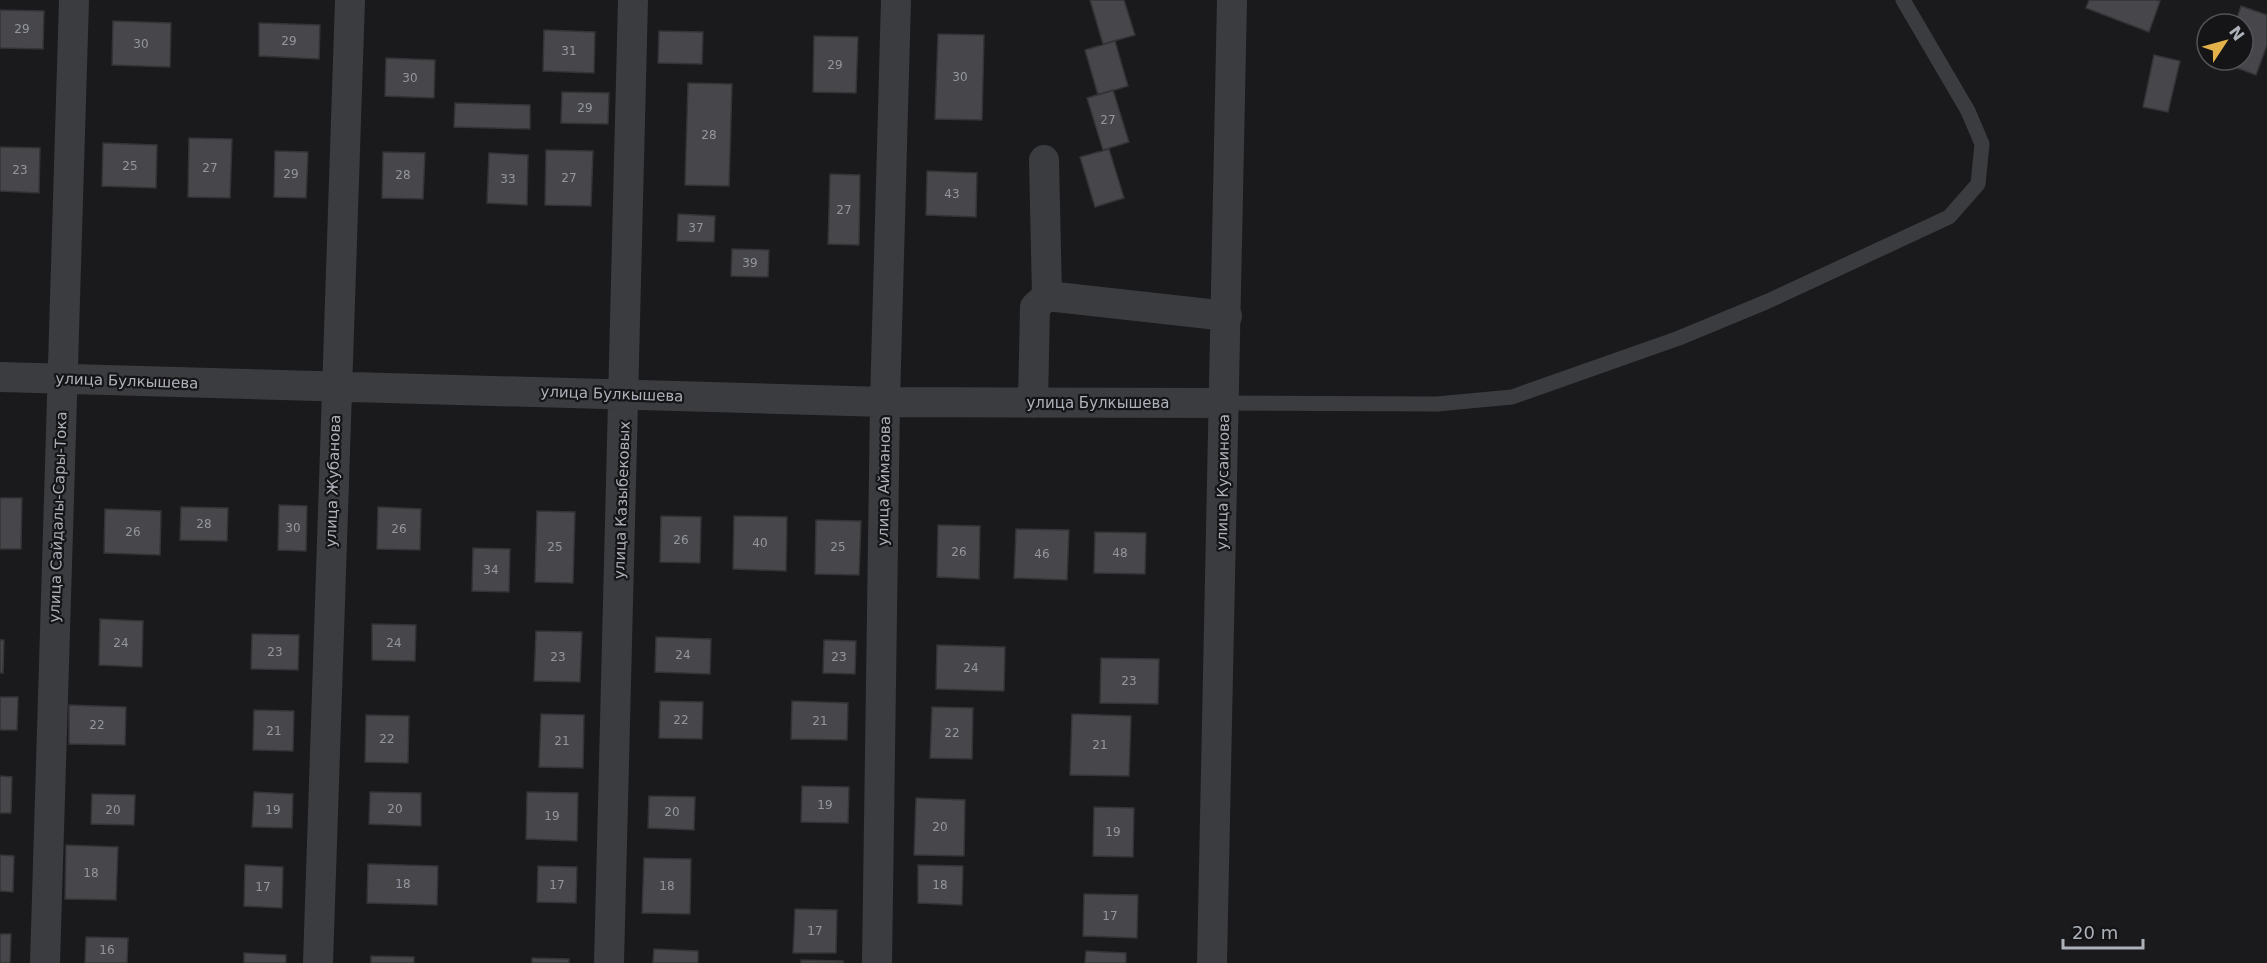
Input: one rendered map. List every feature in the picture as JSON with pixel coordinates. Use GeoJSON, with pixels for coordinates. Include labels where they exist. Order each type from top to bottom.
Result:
{"type":"FeatureCollection","features":[{"type":"Feature","properties":{"kind":"street","name":"улица Сайдалы-Сары-Тока"},"geometry":{"type":"LineString","coordinates":[[45,963],[74,0]]}},
{"type":"Feature","properties":{"kind":"street","name":"улица Жубанова"},"geometry":{"type":"LineString","coordinates":[[318,963],[350,0]]}},
{"type":"Feature","properties":{"kind":"street","name":"улица Казыбековых"},"geometry":{"type":"LineString","coordinates":[[609,963],[625,395],[633,0]]}},
{"type":"Feature","properties":{"kind":"street","name":"улица Айманова"},"geometry":{"type":"LineString","coordinates":[[877,963],[885,402],[896,0]]}},
{"type":"Feature","properties":{"kind":"street","name":"улица Кусаинова"},"geometry":{"type":"LineString","coordinates":[[1212,963],[1232,0]]}},
{"type":"Feature","properties":{"kind":"street"},"geometry":{"type":"LineString","coordinates":[[1033,403],[1035,307],[1047,296],[1044,160]]}},
{"type":"Feature","properties":{"kind":"street"},"geometry":{"type":"LineString","coordinates":[[1047,296],[1227,316]]}},
{"type":"Feature","properties":{"kind":"street","name":"улица Булкышева"},"geometry":{"type":"LineString","coordinates":[[0,377],[885,402],[1225,404]]}},
{"type":"Feature","properties":{"kind":"lane"},"geometry":{"type":"LineString","coordinates":[[1225,404],[1437,404],[1512,397],[1679,338],[1949,218],[1978,184],[1982,144],[1968,111],[1903,0]]}},
{"type":"Feature","properties":{"kind":"building"},"geometry":{"type":"Polygon","coordinates":[[[1090,0],[1124,0],[1135,35],[1103,44],[1090,0]]]}},
{"type":"Feature","properties":{"kind":"building"},"geometry":{"type":"Polygon","coordinates":[[[2089,0],[2160,1],[2149,32],[2086,8],[2089,0]]]}},
{"type":"Feature","properties":{"kind":"building"},"geometry":{"type":"Polygon","coordinates":[[[2241,6],[2267,15],[2267,45],[2256,75],[2248,72],[2255,72],[2255,12],[2239,12],[2241,6]]]}},
{"type":"Feature","properties":{"kind":"building"},"geometry":{"type":"Polygon","coordinates":[[[0,10],[44,11],[43,49],[0,48],[0,10]]]}},
{"type":"Feature","properties":{"kind":"building"},"geometry":{"type":"Polygon","coordinates":[[[113,21],[171,23],[170,67],[112,65],[113,21]]]}},
{"type":"Feature","properties":{"kind":"building"},"geometry":{"type":"Polygon","coordinates":[[[259,23],[320,25],[319,59],[259,56],[259,23]]]}},
{"type":"Feature","properties":{"kind":"building"},"geometry":{"type":"Polygon","coordinates":[[[544,30],[595,32],[594,73],[543,71],[544,30]]]}},
{"type":"Feature","properties":{"kind":"building"},"geometry":{"type":"Polygon","coordinates":[[[659,31],[703,32],[702,64],[658,63],[659,31]]]}},
{"type":"Feature","properties":{"kind":"building"},"geometry":{"type":"Polygon","coordinates":[[[938,34],[984,35],[982,120],[935,119],[938,34]]]}},
{"type":"Feature","properties":{"kind":"building"},"geometry":{"type":"Polygon","coordinates":[[[814,36],[858,37],[856,93],[813,92],[814,36]]]}},
{"type":"Feature","properties":{"kind":"building"},"geometry":{"type":"Polygon","coordinates":[[[1115,41],[1128,86],[1098,95],[1085,50],[1115,41]]]}},
{"type":"Feature","properties":{"kind":"building"},"geometry":{"type":"Polygon","coordinates":[[[2154,55],[2180,61],[2168,112],[2143,107],[2154,55]]]}},
{"type":"Feature","properties":{"kind":"building"},"geometry":{"type":"Polygon","coordinates":[[[386,58],[435,60],[434,98],[385,96],[386,58]]]}},
{"type":"Feature","properties":{"kind":"building"},"geometry":{"type":"Polygon","coordinates":[[[688,83],[732,84],[729,186],[685,185],[688,83]]]}},
{"type":"Feature","properties":{"kind":"building"},"geometry":{"type":"Polygon","coordinates":[[[1113,90],[1129,142],[1103,150],[1087,98],[1113,90]]]}},
{"type":"Feature","properties":{"kind":"building"},"geometry":{"type":"Polygon","coordinates":[[[562,92],[609,93],[608,124],[561,123],[562,92]]]}},
{"type":"Feature","properties":{"kind":"building"},"geometry":{"type":"Polygon","coordinates":[[[455,103],[530,105],[530,129],[454,127],[455,103]]]}},
{"type":"Feature","properties":{"kind":"building"},"geometry":{"type":"Polygon","coordinates":[[[189,138],[232,139],[230,198],[188,197],[189,138]]]}},
{"type":"Feature","properties":{"kind":"building"},"geometry":{"type":"Polygon","coordinates":[[[103,143],[157,145],[156,188],[102,186],[103,143]]]}},
{"type":"Feature","properties":{"kind":"building"},"geometry":{"type":"Polygon","coordinates":[[[0,147],[40,148],[39,193],[0,191],[0,147]]]}},
{"type":"Feature","properties":{"kind":"building"},"geometry":{"type":"Polygon","coordinates":[[[1109,149],[1124,198],[1095,207],[1080,157],[1109,149]]]}},
{"type":"Feature","properties":{"kind":"building"},"geometry":{"type":"Polygon","coordinates":[[[546,150],[593,151],[591,206],[545,205],[546,150]]]}},
{"type":"Feature","properties":{"kind":"building"},"geometry":{"type":"Polygon","coordinates":[[[275,151],[308,152],[306,198],[274,197],[275,151]]]}},
{"type":"Feature","properties":{"kind":"building"},"geometry":{"type":"Polygon","coordinates":[[[383,152],[425,153],[423,199],[382,198],[383,152]]]}},
{"type":"Feature","properties":{"kind":"building"},"geometry":{"type":"Polygon","coordinates":[[[489,153],[528,155],[527,205],[487,203],[489,153]]]}},
{"type":"Feature","properties":{"kind":"building"},"geometry":{"type":"Polygon","coordinates":[[[927,171],[977,173],[976,217],[926,215],[927,171]]]}},
{"type":"Feature","properties":{"kind":"building"},"geometry":{"type":"Polygon","coordinates":[[[830,174],[860,175],[859,245],[828,244],[830,174]]]}},
{"type":"Feature","properties":{"kind":"building"},"geometry":{"type":"Polygon","coordinates":[[[678,214],[715,216],[714,242],[677,241],[678,214]]]}},
{"type":"Feature","properties":{"kind":"building"},"geometry":{"type":"Polygon","coordinates":[[[732,249],[769,250],[768,277],[731,276],[732,249]]]}},
{"type":"Feature","properties":{"kind":"building"},"geometry":{"type":"Polygon","coordinates":[[[0,498],[22,498],[21,549],[0,549],[0,498]]]}},
{"type":"Feature","properties":{"kind":"building"},"geometry":{"type":"Polygon","coordinates":[[[279,505],[307,506],[306,551],[278,550],[279,505]]]}},
{"type":"Feature","properties":{"kind":"building"},"geometry":{"type":"Polygon","coordinates":[[[181,507],[228,508],[227,541],[180,540],[181,507]]]}},
{"type":"Feature","properties":{"kind":"building"},"geometry":{"type":"Polygon","coordinates":[[[378,507],[421,509],[420,550],[377,549],[378,507]]]}},
{"type":"Feature","properties":{"kind":"building"},"geometry":{"type":"Polygon","coordinates":[[[105,509],[161,511],[160,555],[104,553],[105,509]]]}},
{"type":"Feature","properties":{"kind":"building"},"geometry":{"type":"Polygon","coordinates":[[[537,511],[575,512],[573,583],[535,582],[537,511]]]}},
{"type":"Feature","properties":{"kind":"building"},"geometry":{"type":"Polygon","coordinates":[[[661,516],[701,517],[700,563],[660,562],[661,516]]]}},
{"type":"Feature","properties":{"kind":"building"},"geometry":{"type":"Polygon","coordinates":[[[734,516],[787,517],[786,571],[733,569],[734,516]]]}},
{"type":"Feature","properties":{"kind":"building"},"geometry":{"type":"Polygon","coordinates":[[[816,520],[861,521],[859,575],[815,574],[816,520]]]}},
{"type":"Feature","properties":{"kind":"building"},"geometry":{"type":"Polygon","coordinates":[[[938,525],[980,526],[979,579],[937,577],[938,525]]]}},
{"type":"Feature","properties":{"kind":"building"},"geometry":{"type":"Polygon","coordinates":[[[1016,529],[1069,530],[1067,580],[1014,578],[1016,529]]]}},
{"type":"Feature","properties":{"kind":"building"},"geometry":{"type":"Polygon","coordinates":[[[1095,532],[1146,533],[1145,574],[1094,573],[1095,532]]]}},
{"type":"Feature","properties":{"kind":"building"},"geometry":{"type":"Polygon","coordinates":[[[473,548],[510,549],[509,592],[472,591],[473,548]]]}},
{"type":"Feature","properties":{"kind":"building"},"geometry":{"type":"Polygon","coordinates":[[[100,619],[143,621],[142,667],[99,665],[100,619]]]}},
{"type":"Feature","properties":{"kind":"building"},"geometry":{"type":"Polygon","coordinates":[[[372,624],[416,625],[415,661],[372,660],[372,624]]]}},
{"type":"Feature","properties":{"kind":"building"},"geometry":{"type":"Polygon","coordinates":[[[536,631],[582,632],[580,682],[534,681],[536,631]]]}},
{"type":"Feature","properties":{"kind":"building"},"geometry":{"type":"Polygon","coordinates":[[[252,634],[299,635],[298,670],[251,669],[252,634]]]}},
{"type":"Feature","properties":{"kind":"building"},"geometry":{"type":"Polygon","coordinates":[[[656,637],[711,639],[710,674],[655,672],[656,637]]]}},
{"type":"Feature","properties":{"kind":"building"},"geometry":{"type":"Polygon","coordinates":[[[0,640],[4,640],[3,673],[0,673],[0,640]]]}},
{"type":"Feature","properties":{"kind":"building"},"geometry":{"type":"Polygon","coordinates":[[[824,640],[856,641],[855,674],[823,673],[824,640]]]}},
{"type":"Feature","properties":{"kind":"building"},"geometry":{"type":"Polygon","coordinates":[[[937,645],[1005,647],[1004,691],[936,689],[937,645]]]}},
{"type":"Feature","properties":{"kind":"building"},"geometry":{"type":"Polygon","coordinates":[[[1101,658],[1159,659],[1158,704],[1100,703],[1101,658]]]}},
{"type":"Feature","properties":{"kind":"building"},"geometry":{"type":"Polygon","coordinates":[[[0,697],[18,697],[17,730],[0,730],[0,697]]]}},
{"type":"Feature","properties":{"kind":"building"},"geometry":{"type":"Polygon","coordinates":[[[660,701],[703,702],[702,739],[659,738],[660,701]]]}},
{"type":"Feature","properties":{"kind":"building"},"geometry":{"type":"Polygon","coordinates":[[[792,701],[848,703],[847,740],[791,739],[792,701]]]}},
{"type":"Feature","properties":{"kind":"building"},"geometry":{"type":"Polygon","coordinates":[[[69,705],[126,707],[125,745],[69,744],[69,705]]]}},
{"type":"Feature","properties":{"kind":"building"},"geometry":{"type":"Polygon","coordinates":[[[932,707],[973,708],[972,759],[930,758],[932,707]]]}},
{"type":"Feature","properties":{"kind":"building"},"geometry":{"type":"Polygon","coordinates":[[[254,710],[294,711],[293,751],[253,750],[254,710]]]}},
{"type":"Feature","properties":{"kind":"building"},"geometry":{"type":"Polygon","coordinates":[[[541,714],[584,715],[583,768],[539,767],[541,714]]]}},
{"type":"Feature","properties":{"kind":"building"},"geometry":{"type":"Polygon","coordinates":[[[1072,714],[1131,716],[1129,776],[1070,775],[1072,714]]]}},
{"type":"Feature","properties":{"kind":"building"},"geometry":{"type":"Polygon","coordinates":[[[366,715],[409,716],[408,763],[365,762],[366,715]]]}},
{"type":"Feature","properties":{"kind":"building"},"geometry":{"type":"Polygon","coordinates":[[[0,776],[12,777],[11,813],[0,813],[0,776]]]}},
{"type":"Feature","properties":{"kind":"building"},"geometry":{"type":"Polygon","coordinates":[[[802,786],[849,787],[848,823],[801,822],[802,786]]]}},
{"type":"Feature","properties":{"kind":"building"},"geometry":{"type":"Polygon","coordinates":[[[254,792],[293,794],[292,828],[252,827],[254,792]]]}},
{"type":"Feature","properties":{"kind":"building"},"geometry":{"type":"Polygon","coordinates":[[[370,792],[421,793],[421,826],[369,824],[370,792]]]}},
{"type":"Feature","properties":{"kind":"building"},"geometry":{"type":"Polygon","coordinates":[[[527,792],[578,793],[577,841],[526,839],[527,792]]]}},
{"type":"Feature","properties":{"kind":"building"},"geometry":{"type":"Polygon","coordinates":[[[92,794],[135,795],[134,825],[91,824],[92,794]]]}},
{"type":"Feature","properties":{"kind":"building"},"geometry":{"type":"Polygon","coordinates":[[[649,796],[695,797],[694,830],[648,828],[649,796]]]}},
{"type":"Feature","properties":{"kind":"building"},"geometry":{"type":"Polygon","coordinates":[[[916,798],[965,800],[964,856],[914,855],[916,798]]]}},
{"type":"Feature","properties":{"kind":"building"},"geometry":{"type":"Polygon","coordinates":[[[1094,807],[1134,808],[1133,857],[1093,856],[1094,807]]]}},
{"type":"Feature","properties":{"kind":"building"},"geometry":{"type":"Polygon","coordinates":[[[66,845],[118,847],[116,900],[65,899],[66,845]]]}},
{"type":"Feature","properties":{"kind":"building"},"geometry":{"type":"Polygon","coordinates":[[[0,855],[14,856],[13,892],[0,891],[0,855]]]}},
{"type":"Feature","properties":{"kind":"building"},"geometry":{"type":"Polygon","coordinates":[[[644,858],[691,859],[690,914],[642,913],[644,858]]]}},
{"type":"Feature","properties":{"kind":"building"},"geometry":{"type":"Polygon","coordinates":[[[368,864],[438,866],[437,905],[367,903],[368,864]]]}},
{"type":"Feature","properties":{"kind":"building"},"geometry":{"type":"Polygon","coordinates":[[[245,865],[283,867],[282,908],[244,906],[245,865]]]}},
{"type":"Feature","properties":{"kind":"building"},"geometry":{"type":"Polygon","coordinates":[[[918,865],[963,866],[962,905],[918,903],[918,865]]]}},
{"type":"Feature","properties":{"kind":"building"},"geometry":{"type":"Polygon","coordinates":[[[538,866],[577,867],[576,903],[537,902],[538,866]]]}},
{"type":"Feature","properties":{"kind":"building"},"geometry":{"type":"Polygon","coordinates":[[[1084,894],[1138,895],[1137,938],[1083,936],[1084,894]]]}},
{"type":"Feature","properties":{"kind":"building"},"geometry":{"type":"Polygon","coordinates":[[[795,909],[837,910],[836,953],[793,953],[795,909]]]}},
{"type":"Feature","properties":{"kind":"building"},"geometry":{"type":"Polygon","coordinates":[[[0,934],[11,934],[10,963],[0,963],[0,934]]]}},
{"type":"Feature","properties":{"kind":"building"},"geometry":{"type":"Polygon","coordinates":[[[86,937],[128,938],[127,963],[85,963],[86,937]]]}},
{"type":"Feature","properties":{"kind":"building"},"geometry":{"type":"Polygon","coordinates":[[[654,949],[698,951],[698,963],[653,963],[654,949]]]}},
{"type":"Feature","properties":{"kind":"building"},"geometry":{"type":"Polygon","coordinates":[[[1086,951],[1126,953],[1126,963],[1085,963],[1086,951]]]}},
{"type":"Feature","properties":{"kind":"building"},"geometry":{"type":"Polygon","coordinates":[[[244,953],[286,955],[286,963],[244,963],[244,953]]]}},
{"type":"Feature","properties":{"kind":"building"},"geometry":{"type":"Polygon","coordinates":[[[371,956],[414,957],[414,963],[371,963],[371,956]]]}},
{"type":"Feature","properties":{"kind":"building"},"geometry":{"type":"Polygon","coordinates":[[[532,958],[569,959],[569,963],[532,963],[532,958]]]}},
{"type":"Feature","properties":{"kind":"building"},"geometry":{"type":"Polygon","coordinates":[[[801,960],[843,961],[843,963],[801,963],[801,960]]]}}]}
